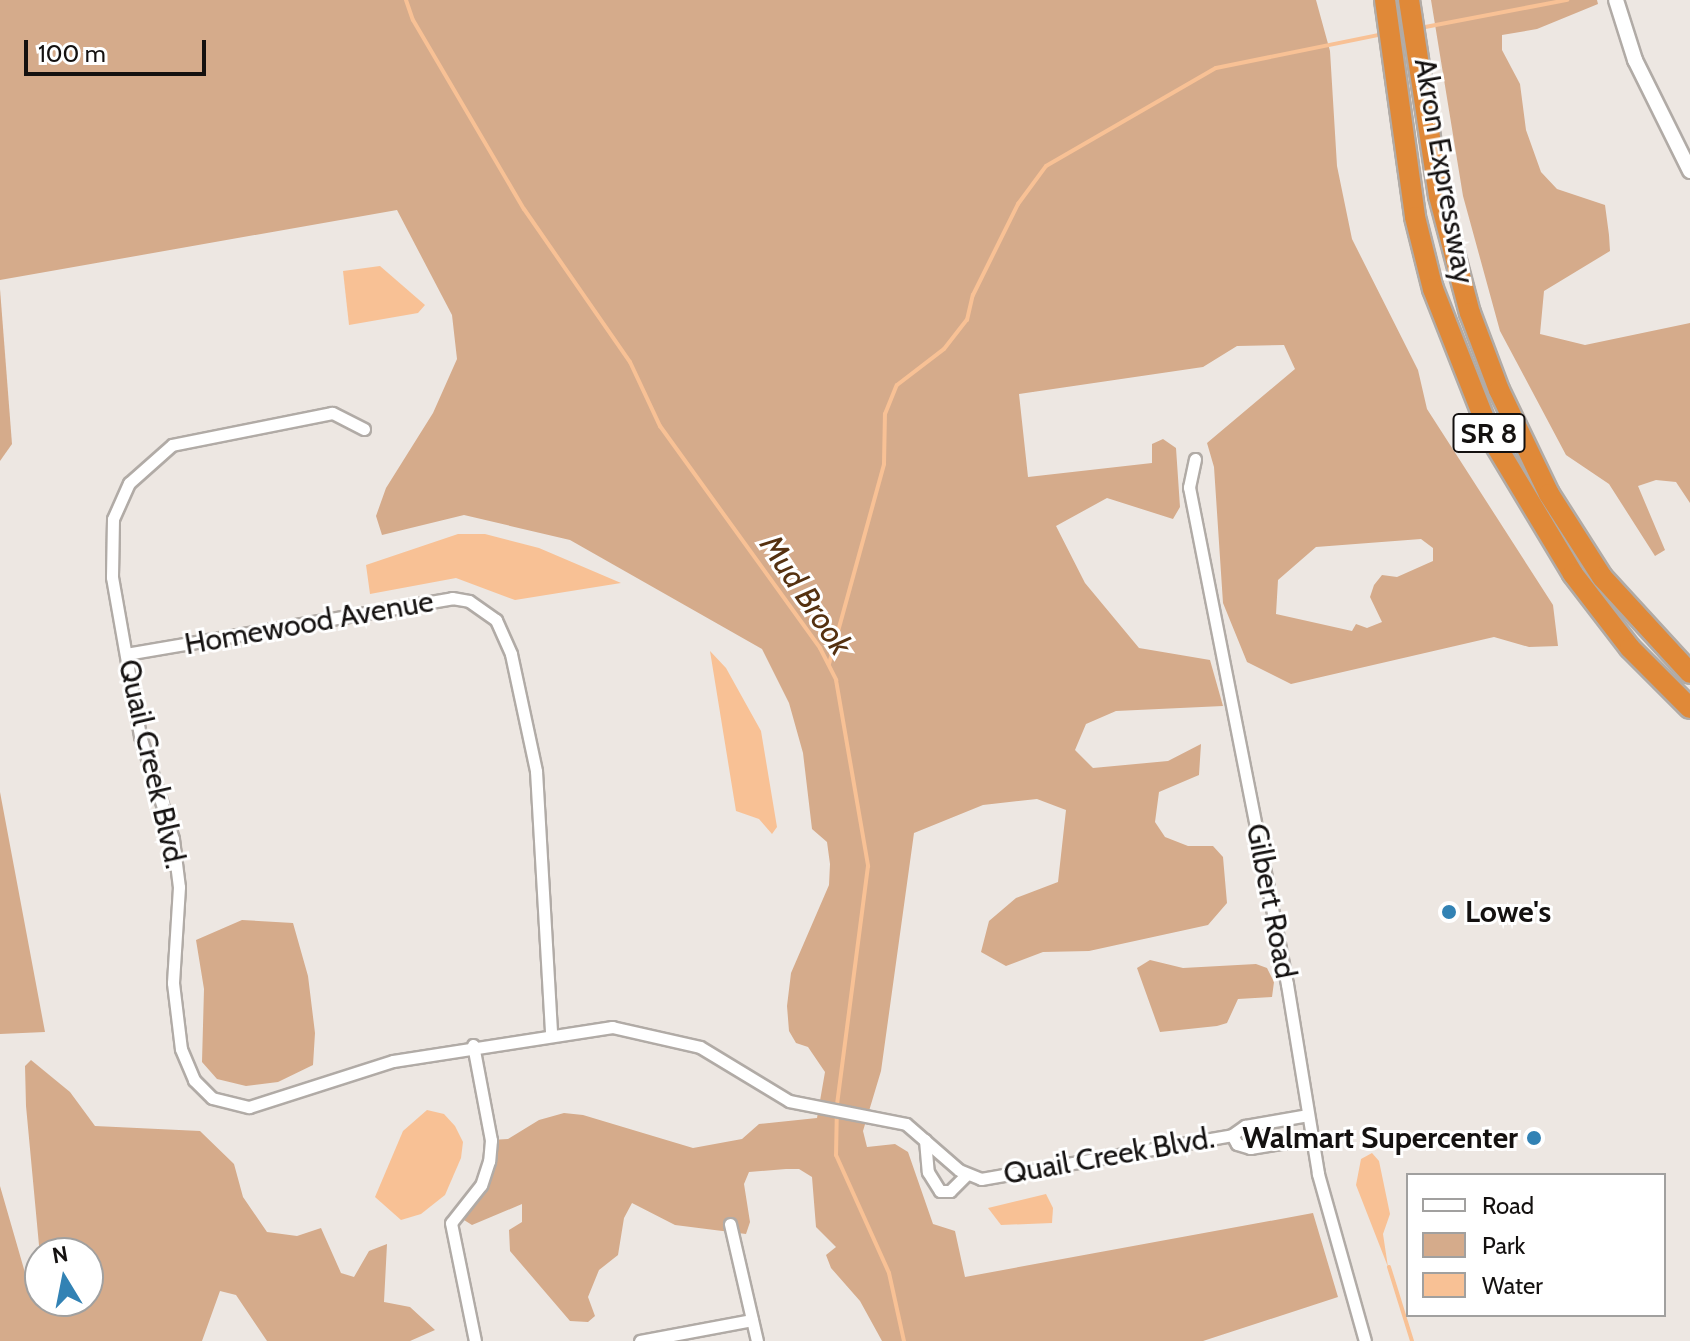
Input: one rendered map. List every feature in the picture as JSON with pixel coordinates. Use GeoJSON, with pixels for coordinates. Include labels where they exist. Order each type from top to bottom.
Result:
{"type":"FeatureCollection","features":[{"type":"Feature","properties":{"kind":"highway","name":"Akron Expressway"},"geometry":{"type":"LineString","coordinates":[[1385,0],[1415,217],[1433,289],[1492,439],[1573,574],[1630,648],[1690,708]]}},
{"type":"Feature","properties":{"kind":"highway","name":"Akron Expressway"},"geometry":{"type":"LineString","coordinates":[[1409,0],[1423,104],[1454,259],[1499,390],[1549,494],[1602,577],[1690,673]]}},
{"type":"Feature","properties":{"kind":"street"},"geometry":{"type":"LineString","coordinates":[[1616,0],[1635,60],[1690,171]]}},
{"type":"Feature","properties":{"kind":"street","name":"Quail Creek Blvd."},"geometry":{"type":"LineString","coordinates":[[364,429],[332,413],[189,439],[172,445],[142,468],[119,499],[110,533],[112,577],[140,736],[173,839],[179,887],[173,983],[181,1049],[202,1090],[223,1104],[249,1107],[393,1061],[473,1045],[612,1027],[666,1035],[700,1047],[789,1101],[878,1115],[906,1124],[967,1174],[981,1179],[1232,1135],[1245,1126],[1308,1115]]}},
{"type":"Feature","properties":{"kind":"street","name":"Gilbert Road"},"geometry":{"type":"LineString","coordinates":[[1195,459],[1189,487],[1323,1198],[1365,1341]]}},
{"type":"Feature","properties":{"kind":"street","name":"Homewood Avenue"},"geometry":{"type":"LineString","coordinates":[[126,654],[452,598],[469,601],[496,620],[511,654],[536,771],[551,1035]]}},
{"type":"Feature","properties":{"kind":"street"},"geometry":{"type":"LineString","coordinates":[[473,1045],[491,1140],[489,1161],[481,1185],[451,1223],[475,1341]]}},
{"type":"Feature","properties":{"kind":"street"},"geometry":{"type":"LineString","coordinates":[[1232,1135],[1237,1144],[1250,1148],[1312,1138]]}},
{"type":"Feature","properties":{"kind":"street"},"geometry":{"type":"LineString","coordinates":[[925,1140],[928,1172],[940,1191],[946,1194],[967,1174]]}},
{"type":"Feature","properties":{"kind":"street"},"geometry":{"type":"LineString","coordinates":[[730,1224],[757,1341]]}},
{"type":"Feature","properties":{"kind":"street"},"geometry":{"type":"LineString","coordinates":[[640,1341],[752,1320]]}},
{"type":"Feature","properties":{"kind":"green space"},"geometry":{"type":"Polygon","coordinates":[[[0,0],[1316,0],[1330,51],[1337,166],[1352,239],[1418,370],[1427,409],[1553,605],[1558,646],[1529,647],[1494,637],[1291,684],[1247,662],[1223,603],[1214,467],[1207,443],[1295,369],[1284,345],[1237,346],[1203,367],[1019,394],[1028,477],[1152,463],[1152,444],[1163,439],[1176,448],[1180,507],[1173,519],[1107,498],[1056,526],[1085,583],[1139,648],[1210,660],[1223,706],[1116,711],[1086,724],[1075,750],[1093,768],[1168,761],[1201,744],[1199,775],[1159,792],[1155,822],[1165,837],[1188,846],[1213,846],[1223,857],[1227,903],[1208,925],[1089,951],[1043,952],[1006,966],[981,952],[989,921],[1016,898],[1058,882],[1066,810],[1037,799],[983,805],[914,833],[881,1071],[863,1131],[867,1147],[895,1144],[908,1152],[933,1224],[955,1231],[965,1277],[1313,1213],[1338,1297],[1203,1341],[882,1341],[860,1301],[831,1268],[826,1255],[836,1247],[816,1227],[812,1177],[799,1169],[786,1169],[749,1172],[744,1184],[750,1222],[746,1234],[675,1225],[632,1203],[624,1218],[618,1255],[599,1270],[588,1297],[595,1316],[588,1322],[570,1321],[510,1251],[509,1230],[522,1222],[522,1204],[472,1225],[464,1220],[460,1211],[481,1185],[491,1140],[508,1139],[539,1120],[564,1113],[583,1115],[693,1148],[742,1139],[759,1124],[817,1118],[825,1072],[808,1047],[796,1043],[789,1031],[787,1006],[791,973],[829,885],[830,864],[827,842],[812,829],[803,753],[789,703],[762,649],[570,540],[464,515],[382,535],[376,516],[386,488],[433,413],[457,359],[452,315],[397,210],[0,280],[0,0]],[[1421,539],[1316,547],[1278,580],[1276,614],[1352,631],[1356,624],[1367,628],[1382,622],[1370,597],[1374,585],[1382,575],[1397,577],[1433,561],[1433,548],[1421,539]]]}},
{"type":"Feature","properties":{"kind":"green space"},"geometry":{"type":"Polygon","coordinates":[[[1431,0],[1597,0],[1598,4],[1537,29],[1502,35],[1502,50],[1520,84],[1526,130],[1541,172],[1557,189],[1605,205],[1610,251],[1544,291],[1540,334],[1585,345],[1690,323],[1690,503],[1676,482],[1656,480],[1638,486],[1665,550],[1655,556],[1609,484],[1566,455],[1500,331],[1463,196],[1431,0]]]}},
{"type":"Feature","properties":{"kind":"green space"},"geometry":{"type":"Polygon","coordinates":[[[0,289],[12,444],[0,461],[0,289]]]}},
{"type":"Feature","properties":{"kind":"green space"},"geometry":{"type":"Polygon","coordinates":[[[0,792],[45,1032],[0,1034],[0,792]]]}},
{"type":"Feature","properties":{"kind":"green space"},"geometry":{"type":"Polygon","coordinates":[[[242,920],[293,923],[308,976],[315,1033],[313,1065],[278,1082],[246,1086],[217,1079],[202,1062],[204,989],[196,940],[242,920]]]}},
{"type":"Feature","properties":{"kind":"green space"},"geometry":{"type":"Polygon","coordinates":[[[1150,960],[1183,968],[1256,964],[1267,968],[1274,982],[1272,997],[1238,999],[1227,1023],[1160,1032],[1137,968],[1150,960]]]}},
{"type":"Feature","properties":{"kind":"green space"},"geometry":{"type":"Polygon","coordinates":[[[31,1060],[70,1092],[95,1126],[200,1131],[234,1164],[243,1197],[267,1232],[297,1236],[321,1228],[341,1273],[354,1277],[369,1251],[387,1244],[384,1302],[410,1307],[435,1330],[410,1341],[267,1341],[236,1295],[220,1291],[202,1341],[0,1341],[0,1186],[24,1269],[24,1317],[104,1317],[104,1237],[38,1237],[25,1066],[31,1060]]]}},
{"type":"Feature","properties":{"kind":"water"},"geometry":{"type":"Polygon","coordinates":[[[380,266],[425,305],[418,313],[349,325],[343,271],[380,266]]]}},
{"type":"Feature","properties":{"kind":"water"},"geometry":{"type":"Polygon","coordinates":[[[458,534],[485,534],[539,548],[621,583],[515,600],[456,578],[370,594],[366,565],[458,534]]]}},
{"type":"Feature","properties":{"kind":"water"},"geometry":{"type":"Polygon","coordinates":[[[710,651],[726,668],[761,731],[777,827],[772,834],[759,819],[736,811],[710,651]]]}},
{"type":"Feature","properties":{"kind":"water"},"geometry":{"type":"Polygon","coordinates":[[[427,1110],[444,1114],[455,1126],[463,1142],[461,1158],[445,1195],[421,1214],[401,1220],[375,1197],[403,1131],[427,1110]]]}},
{"type":"Feature","properties":{"kind":"water"},"geometry":{"type":"Polygon","coordinates":[[[1372,1153],[1379,1161],[1390,1214],[1383,1234],[1388,1267],[1356,1185],[1361,1159],[1372,1153]]]}},
{"type":"Feature","properties":{"kind":"water"},"geometry":{"type":"Polygon","coordinates":[[[1046,1194],[1053,1208],[1052,1223],[1001,1225],[988,1208],[1046,1194]]]}},
{"type":"Feature","properties":{"kind":"waterway","name":"Mud Brook"},"geometry":{"type":"LineString","coordinates":[[406,0],[413,20],[524,209],[630,362],[660,426],[820,648],[836,680],[868,866],[837,1104],[836,1155],[889,1273],[904,1341]]}},
{"type":"Feature","properties":{"kind":"waterway"},"geometry":{"type":"LineString","coordinates":[[1420,28],[1567,0]]}},
{"type":"Feature","properties":{"kind":"waterway"},"geometry":{"type":"LineString","coordinates":[[829,664],[884,464],[885,414],[897,385],[944,349],[967,320],[973,295],[1018,204],[1046,166],[1216,68],[1383,34]]}},
{"type":"Feature","properties":{"kind":"waterway"},"geometry":{"type":"LineString","coordinates":[[1389,1267],[1412,1341]]}},
{"type":"Feature","properties":{"kind":"place","name":"Lowe's"},"geometry":{"type":"Point","coordinates":[1449,912]}},
{"type":"Feature","properties":{"kind":"place","name":"Walmart Supercenter"},"geometry":{"type":"Point","coordinates":[1534,1138]}}]}
